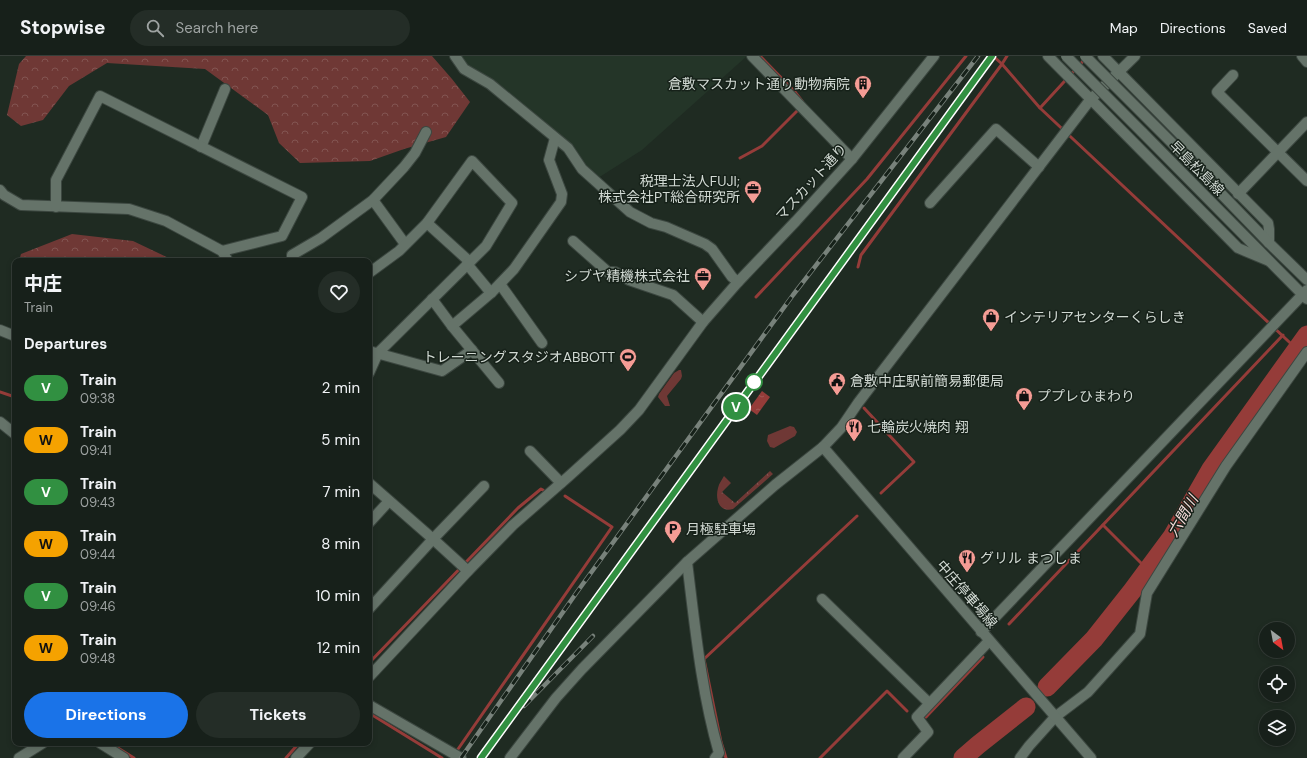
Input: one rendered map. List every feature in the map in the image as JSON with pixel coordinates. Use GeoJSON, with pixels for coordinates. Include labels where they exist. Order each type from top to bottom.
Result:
{"type":"FeatureCollection","features":[{"type":"Feature","properties":{"kind":"street"},"geometry":{"type":"LineString","coordinates":[[455,56],[464,69],[490,84],[568,148],[582,169],[630,212],[651,223],[666,227],[705,244],[712,249],[732,277],[738,282]]}},
{"type":"Feature","properties":{"kind":"street"},"geometry":{"type":"LineString","coordinates":[[752,56],[852,159]]}},
{"type":"Feature","properties":{"kind":"street","name":"マスカット通り"},"geometry":{"type":"LineString","coordinates":[[372,674],[464,567],[561,483],[620,430],[639,410],[703,322],[852,159],[934,56]]}},
{"type":"Feature","properties":{"kind":"street"},"geometry":{"type":"LineString","coordinates":[[1048,56],[1238,248],[1269,261]]}},
{"type":"Feature","properties":{"kind":"street","name":"早島松島線"},"geometry":{"type":"LineString","coordinates":[[1066,56],[1269,261],[1306,294]]}},
{"type":"Feature","properties":{"kind":"street","name":"早島松島線"},"geometry":{"type":"LineString","coordinates":[[1085,56],[1307,280]]}},
{"type":"Feature","properties":{"kind":"street"},"geometry":{"type":"LineString","coordinates":[[1103,56],[1268,223],[1269,243]]}},
{"type":"Feature","properties":{"kind":"street"},"geometry":{"type":"LineString","coordinates":[[510,758],[556,698],[582,669],[687,562],[775,485],[823,447],[840,428],[1090,100],[1135,56]]}},
{"type":"Feature","properties":{"kind":"street"},"geometry":{"type":"LineString","coordinates":[[1302,56],[1307,62]]}},
{"type":"Feature","properties":{"kind":"street"},"geometry":{"type":"LineString","coordinates":[[1233,75],[1217,92],[1307,181]]}},
{"type":"Feature","properties":{"kind":"street"},"geometry":{"type":"LineString","coordinates":[[201,147],[225,89]]}},
{"type":"Feature","properties":{"kind":"street"},"geometry":{"type":"LineString","coordinates":[[56,207],[56,180],[100,96],[302,197],[282,236],[222,251]]}},
{"type":"Feature","properties":{"kind":"street"},"geometry":{"type":"LineString","coordinates":[[1238,194],[1307,122]]}},
{"type":"Feature","properties":{"kind":"street"},"geometry":{"type":"LineString","coordinates":[[930,203],[996,129],[1039,167]]}},
{"type":"Feature","properties":{"kind":"street"},"geometry":{"type":"LineString","coordinates":[[292,258],[292,255],[344,223],[373,200],[412,158],[426,132]]}},
{"type":"Feature","properties":{"kind":"street"},"geometry":{"type":"LineString","coordinates":[[452,326],[491,293],[514,269],[561,202],[562,194],[549,160],[555,138]]}},
{"type":"Feature","properties":{"kind":"street"},"geometry":{"type":"LineString","coordinates":[[372,271],[399,251],[427,223],[472,161],[512,202],[486,246],[432,299],[373,352]]}},
{"type":"Feature","properties":{"kind":"street"},"geometry":{"type":"LineString","coordinates":[[0,190],[4,195],[21,205],[129,209],[166,221],[222,251],[226,258]]}},
{"type":"Feature","properties":{"kind":"street"},"geometry":{"type":"LineString","coordinates":[[373,200],[405,244]]}},
{"type":"Feature","properties":{"kind":"street"},"geometry":{"type":"LineString","coordinates":[[427,223],[469,263],[491,293]]}},
{"type":"Feature","properties":{"kind":"street"},"geometry":{"type":"LineString","coordinates":[[573,241],[608,272],[616,272],[629,280],[673,295],[703,322]]}},
{"type":"Feature","properties":{"kind":"street"},"geometry":{"type":"LineString","coordinates":[[500,284],[542,343]]}},
{"type":"Feature","properties":{"kind":"street"},"geometry":{"type":"LineString","coordinates":[[981,632],[1269,330],[1306,294]]}},
{"type":"Feature","properties":{"kind":"street"},"geometry":{"type":"LineString","coordinates":[[432,299],[452,326],[499,383]]}},
{"type":"Feature","properties":{"kind":"street"},"geometry":{"type":"LineString","coordinates":[[0,330],[12,335]]}},
{"type":"Feature","properties":{"kind":"street"},"geometry":{"type":"LineString","coordinates":[[373,352],[442,371],[472,350]]}},
{"type":"Feature","properties":{"kind":"street"},"geometry":{"type":"LineString","coordinates":[[1020,758],[1055,717],[1088,692],[1140,634],[1147,593],[1226,466],[1304,355]]}},
{"type":"Feature","properties":{"kind":"street"},"geometry":{"type":"LineString","coordinates":[[0,422],[12,432]]}},
{"type":"Feature","properties":{"kind":"street","name":"中庄停車場線"},"geometry":{"type":"LineString","coordinates":[[823,447],[1091,758]]}},
{"type":"Feature","properties":{"kind":"street"},"geometry":{"type":"LineString","coordinates":[[530,451],[561,483]]}},
{"type":"Feature","properties":{"kind":"street"},"geometry":{"type":"LineString","coordinates":[[372,486],[464,567]]}},
{"type":"Feature","properties":{"kind":"street"},"geometry":{"type":"LineString","coordinates":[[372,606],[484,486]]}},
{"type":"Feature","properties":{"kind":"street"},"geometry":{"type":"LineString","coordinates":[[372,520],[389,501]]}},
{"type":"Feature","properties":{"kind":"street"},"geometry":{"type":"LineString","coordinates":[[687,562],[700,663],[716,750]]}},
{"type":"Feature","properties":{"kind":"street"},"geometry":{"type":"LineString","coordinates":[[822,599],[929,703]]}},
{"type":"Feature","properties":{"kind":"street"},"geometry":{"type":"LineString","coordinates":[[903,758],[928,732],[917,716],[989,641]]}},
{"type":"Feature","properties":{"kind":"street"},"geometry":{"type":"LineString","coordinates":[[372,707],[457,756]]}},
{"type":"Feature","properties":{"kind":"street"},"geometry":{"type":"LineString","coordinates":[[19,758],[38,746]]}},
{"type":"Feature","properties":{"kind":"street"},"geometry":{"type":"LineString","coordinates":[[105,746],[124,758]]}},
{"type":"Feature","properties":{"kind":"street"},"geometry":{"type":"LineString","coordinates":[[296,758],[307,746]]}},
{"type":"Feature","properties":{"kind":"shaded area"},"geometry":{"type":"Polygon","coordinates":[[[457,56],[747,56],[642,150],[598,178],[464,68],[457,56]]]}},
{"type":"Feature","properties":{"kind":"green space"},"geometry":{"type":"Polygon","coordinates":[[[26,56],[432,56],[470,102],[446,137],[404,149],[370,161],[300,163],[279,143],[268,115],[205,69],[107,63],[69,86],[43,120],[21,126],[7,115],[19,64],[26,56]]]}},
{"type":"Feature","properties":{"kind":"green space"},"geometry":{"type":"Polygon","coordinates":[[[72,234],[133,241],[169,258],[20,258],[21,254],[72,234]]]}},
{"type":"Feature","properties":{"kind":"green space"},"geometry":{"type":"Polygon","coordinates":[[[681,370],[681,379],[667,396],[670,406],[665,406],[658,397],[659,394],[674,373],[681,370]]]}},
{"type":"Feature","properties":{"kind":"green space"},"geometry":{"type":"Polygon","coordinates":[[[790,426],[794,427],[797,432],[795,436],[774,448],[770,447],[767,441],[768,435],[790,426]]]}},
{"type":"Feature","properties":{"kind":"green space"},"geometry":{"type":"Polygon","coordinates":[[[770,471],[773,474],[733,509],[728,510],[721,507],[718,501],[717,492],[724,476],[731,483],[722,492],[735,503],[770,471]]]}},
{"type":"Feature","properties":{"kind":"water"},"geometry":{"type":"Polygon","coordinates":[[[762,391],[770,397],[757,415],[749,409],[762,391]]]}},
{"type":"Feature","properties":{"kind":"waterway"},"geometry":{"type":"LineString","coordinates":[[760,56],[802,101]]}},
{"type":"Feature","properties":{"kind":"waterway"},"geometry":{"type":"LineString","coordinates":[[756,297],[867,179],[966,56]]}},
{"type":"Feature","properties":{"kind":"waterway"},"geometry":{"type":"LineString","coordinates":[[858,267],[861,255],[1002,64],[993,56]]}},
{"type":"Feature","properties":{"kind":"waterway"},"geometry":{"type":"LineString","coordinates":[[1007,56],[1002,64],[1040,108],[1303,355]]}},
{"type":"Feature","properties":{"kind":"waterway"},"geometry":{"type":"LineString","coordinates":[[1040,108],[1085,59]]}},
{"type":"Feature","properties":{"kind":"waterway"},"geometry":{"type":"LineString","coordinates":[[740,158],[762,146],[800,108]]}},
{"type":"Feature","properties":{"kind":"waterway"},"geometry":{"type":"LineString","coordinates":[[1009,624],[1283,335]]}},
{"type":"Feature","properties":{"kind":"waterway","name":"六間川"},"geometry":{"type":"LineString","coordinates":[[1047,687],[1094,639],[1172,537],[1211,469],[1307,335]]}},
{"type":"Feature","properties":{"kind":"waterway"},"geometry":{"type":"LineString","coordinates":[[0,392],[12,396]]}},
{"type":"Feature","properties":{"kind":"waterway"},"geometry":{"type":"LineString","coordinates":[[864,408],[914,462],[881,493]]}},
{"type":"Feature","properties":{"kind":"waterway"},"geometry":{"type":"LineString","coordinates":[[372,660],[518,508],[541,489],[543,490]]}},
{"type":"Feature","properties":{"kind":"waterway"},"geometry":{"type":"LineString","coordinates":[[456,752],[612,527],[565,496]]}},
{"type":"Feature","properties":{"kind":"waterway"},"geometry":{"type":"LineString","coordinates":[[726,758],[721,742],[704,659],[857,516]]}},
{"type":"Feature","properties":{"kind":"waterway"},"geometry":{"type":"LineString","coordinates":[[1103,525],[1148,570]]}},
{"type":"Feature","properties":{"kind":"waterway"},"geometry":{"type":"LineString","coordinates":[[926,717],[983,657]]}},
{"type":"Feature","properties":{"kind":"waterway"},"geometry":{"type":"LineString","coordinates":[[820,758],[887,691],[907,711]]}},
{"type":"Feature","properties":{"kind":"waterway","name":"六間川"},"geometry":{"type":"LineString","coordinates":[[963,758],[1026,707]]}},
{"type":"Feature","properties":{"kind":"waterway"},"geometry":{"type":"LineString","coordinates":[[372,715],[442,758]]}},
{"type":"Feature","properties":{"kind":"waterway"},"geometry":{"type":"LineString","coordinates":[[115,746],[134,758]]}},
{"type":"Feature","properties":{"kind":"waterway"},"geometry":{"type":"LineString","coordinates":[[286,758],[296,746]]}},
{"type":"Feature","properties":{"kind":"railway"},"geometry":{"type":"LineString","coordinates":[[461,758],[577,592],[793,295],[978,56]]}},
{"type":"Feature","properties":{"kind":"railway"},"geometry":{"type":"LineString","coordinates":[[481,758],[992,56]]}},
{"type":"Feature","properties":{"kind":"railway"},"geometry":{"type":"LineString","coordinates":[[524,706],[593,636]]}},
{"type":"Feature","properties":{"kind":"train","name":"V"},"geometry":{"type":"LineString","coordinates":[[481,758],[992,56]]}},
{"type":"Feature","properties":{"kind":"place","name":"倉敷マスカット通り動物病院"},"geometry":{"type":"Point","coordinates":[863,99]}},
{"type":"Feature","properties":{"kind":"place","name":"税理士法人FUJI; 株式会社PT総合研究所"},"geometry":{"type":"Point","coordinates":[753,204]}},
{"type":"Feature","properties":{"kind":"place","name":"シブヤ精機株式会社"},"geometry":{"type":"Point","coordinates":[703,291]}},
{"type":"Feature","properties":{"kind":"place","name":"インテリアセンターくらしき"},"geometry":{"type":"Point","coordinates":[991,332]}},
{"type":"Feature","properties":{"kind":"place","name":"トレーニングスタジオABBOTT"},"geometry":{"type":"Point","coordinates":[628,372]}},
{"type":"Feature","properties":{"kind":"place","name":"倉敷中庄駅前簡易郵便局"},"geometry":{"type":"Point","coordinates":[837,396]}},
{"type":"Feature","properties":{"kind":"place","name":"ププレひまわり"},"geometry":{"type":"Point","coordinates":[1024,411]}},
{"type":"Feature","properties":{"kind":"place","name":"七輪炭火焼肉 翔"},"geometry":{"type":"Point","coordinates":[854,442]}},
{"type":"Feature","properties":{"kind":"place","name":"月極駐車場"},"geometry":{"type":"Point","coordinates":[673,544]}},
{"type":"Feature","properties":{"kind":"place","name":"グリル まつしま"},"geometry":{"type":"Point","coordinates":[967,573]}}]}
